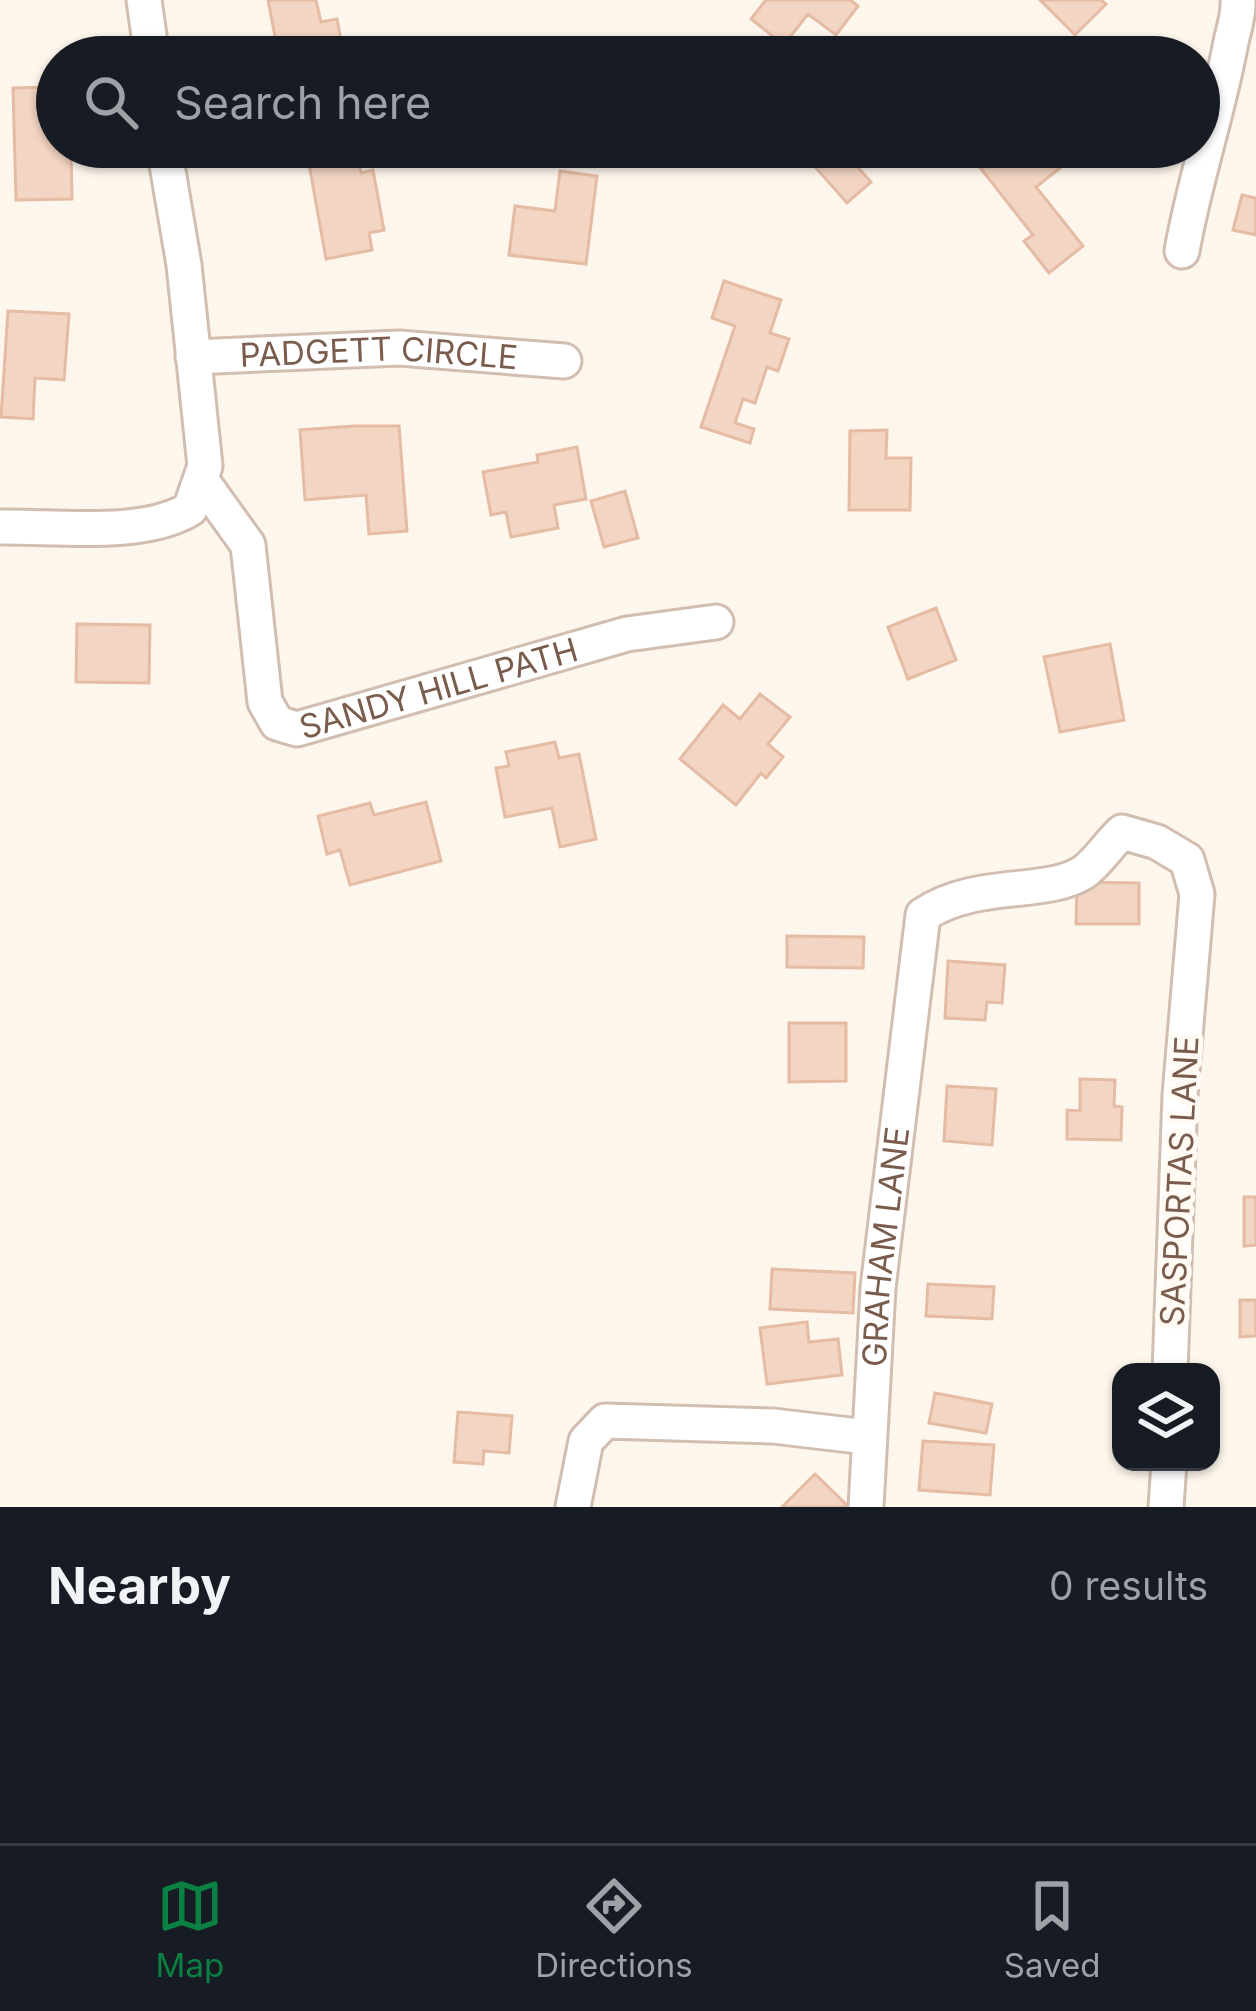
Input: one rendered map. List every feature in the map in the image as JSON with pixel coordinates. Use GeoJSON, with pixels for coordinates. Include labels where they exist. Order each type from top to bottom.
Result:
{"type":"FeatureCollection","features":[{"type":"Feature","properties":{"kind":"street"},"geometry":{"type":"LineString","coordinates":[[144,0],[149,36]]}},
{"type":"Feature","properties":{"kind":"street"},"geometry":{"type":"LineString","coordinates":[[1220,108],[1238,0]]}},
{"type":"Feature","properties":{"kind":"street"},"geometry":{"type":"LineString","coordinates":[[0,527],[134,527],[174,519],[190,509],[202,481],[194,357],[167,168]]}},
{"type":"Feature","properties":{"kind":"street"},"geometry":{"type":"LineString","coordinates":[[1182,251],[1192,193],[1204,168]]}},
{"type":"Feature","properties":{"kind":"street","name":"PADGETT CIRCLE"},"geometry":{"type":"LineString","coordinates":[[194,357],[399,348],[564,361]]}},
{"type":"Feature","properties":{"kind":"street","name":"SANDY HILL PATH"},"geometry":{"type":"LineString","coordinates":[[202,481],[248,545],[265,702],[277,723],[297,729],[627,634],[716,622]]}},
{"type":"Feature","properties":{"kind":"street","name":"GRAHAM LANE"},"geometry":{"type":"LineString","coordinates":[[866,1507],[878,1288],[922,915],[983,888],[1065,880],[1087,871],[1122,832],[1157,842],[1187,860],[1195,878],[1189,990]]}},
{"type":"Feature","properties":{"kind":"street","name":"SASPORTAS LANE"},"geometry":{"type":"LineString","coordinates":[[1171,1363],[1189,990]]}},
{"type":"Feature","properties":{"kind":"street"},"geometry":{"type":"LineString","coordinates":[[573,1507],[586,1441],[605,1420],[773,1426],[868,1437]]}},
{"type":"Feature","properties":{"kind":"street"},"geometry":{"type":"LineString","coordinates":[[1166,1507],[1168,1471]]}},
{"type":"Feature","properties":{"kind":"building"},"geometry":{"type":"Polygon","coordinates":[[[268,0],[316,0],[321,22],[337,19],[340,36],[275,36],[268,0]]]}},
{"type":"Feature","properties":{"kind":"building"},"geometry":{"type":"Polygon","coordinates":[[[766,0],[850,0],[858,6],[836,35],[808,14],[791,36],[773,36],[751,19],[766,0]]]}},
{"type":"Feature","properties":{"kind":"building"},"geometry":{"type":"Polygon","coordinates":[[[1040,0],[1101,0],[1106,4],[1075,35],[1040,0]]]}},
{"type":"Feature","properties":{"kind":"building"},"geometry":{"type":"Polygon","coordinates":[[[36,87],[36,168],[71,168],[72,199],[16,200],[13,88],[36,87]]]}},
{"type":"Feature","properties":{"kind":"building"},"geometry":{"type":"Polygon","coordinates":[[[310,168],[373,170],[384,230],[369,233],[372,250],[326,259],[310,168]]]}},
{"type":"Feature","properties":{"kind":"building"},"geometry":{"type":"Polygon","coordinates":[[[816,168],[859,168],[871,182],[847,203],[816,168]]]}},
{"type":"Feature","properties":{"kind":"building"},"geometry":{"type":"Polygon","coordinates":[[[980,168],[1060,168],[1036,187],[1083,246],[1049,273],[1024,241],[1033,235],[980,168]]]}},
{"type":"Feature","properties":{"kind":"building"},"geometry":{"type":"Polygon","coordinates":[[[560,171],[597,176],[586,264],[509,255],[515,206],[555,211],[560,171]]]}},
{"type":"Feature","properties":{"kind":"building"},"geometry":{"type":"Polygon","coordinates":[[[1242,195],[1256,198],[1256,235],[1233,230],[1242,195]]]}},
{"type":"Feature","properties":{"kind":"building"},"geometry":{"type":"Polygon","coordinates":[[[724,281],[781,300],[770,333],[789,339],[778,371],[767,367],[755,403],[743,399],[735,423],[754,429],[750,443],[701,427],[735,326],[712,318],[724,281]]]}},
{"type":"Feature","properties":{"kind":"building"},"geometry":{"type":"Polygon","coordinates":[[[8,311],[69,314],[64,380],[35,378],[33,419],[1,417],[8,311]]]}},
{"type":"Feature","properties":{"kind":"building"},"geometry":{"type":"Polygon","coordinates":[[[399,426],[407,531],[369,534],[366,495],[305,500],[300,430],[399,426]]]}},
{"type":"Feature","properties":{"kind":"building"},"geometry":{"type":"Polygon","coordinates":[[[887,430],[886,458],[911,458],[910,510],[849,510],[850,431],[887,430]]]}},
{"type":"Feature","properties":{"kind":"building"},"geometry":{"type":"Polygon","coordinates":[[[577,447],[586,499],[554,505],[558,528],[511,537],[506,512],[491,515],[483,472],[538,462],[537,455],[577,447]]]}},
{"type":"Feature","properties":{"kind":"building"},"geometry":{"type":"Polygon","coordinates":[[[625,491],[638,538],[604,547],[591,501],[625,491]]]}},
{"type":"Feature","properties":{"kind":"building"},"geometry":{"type":"Polygon","coordinates":[[[936,608],[956,660],[908,679],[888,627],[936,608]]]}},
{"type":"Feature","properties":{"kind":"building"},"geometry":{"type":"Polygon","coordinates":[[[77,624],[150,625],[149,683],[76,682],[77,624]]]}},
{"type":"Feature","properties":{"kind":"building"},"geometry":{"type":"Polygon","coordinates":[[[1110,644],[1124,720],[1060,732],[1044,657],[1110,644]]]}},
{"type":"Feature","properties":{"kind":"building"},"geometry":{"type":"Polygon","coordinates":[[[760,694],[790,717],[768,744],[783,757],[766,778],[761,773],[736,805],[680,759],[723,705],[740,719],[760,694]]]}},
{"type":"Feature","properties":{"kind":"building"},"geometry":{"type":"Polygon","coordinates":[[[555,742],[559,758],[579,754],[596,839],[560,847],[552,808],[505,817],[496,768],[509,766],[506,752],[555,742]]]}},
{"type":"Feature","properties":{"kind":"building"},"geometry":{"type":"Polygon","coordinates":[[[426,802],[441,861],[350,885],[340,850],[327,854],[318,816],[370,803],[374,815],[426,802]]]}},
{"type":"Feature","properties":{"kind":"building"},"geometry":{"type":"Polygon","coordinates":[[[1077,882],[1139,883],[1139,924],[1076,924],[1077,882]]]}},
{"type":"Feature","properties":{"kind":"building"},"geometry":{"type":"Polygon","coordinates":[[[787,936],[864,937],[863,968],[787,967],[787,936]]]}},
{"type":"Feature","properties":{"kind":"building"},"geometry":{"type":"Polygon","coordinates":[[[948,961],[1005,965],[1002,1003],[987,1002],[985,1020],[945,1018],[948,961]]]}},
{"type":"Feature","properties":{"kind":"building"},"geometry":{"type":"Polygon","coordinates":[[[789,1023],[846,1023],[846,1081],[789,1082],[789,1023]]]}},
{"type":"Feature","properties":{"kind":"building"},"geometry":{"type":"Polygon","coordinates":[[[1080,1079],[1115,1080],[1114,1106],[1122,1107],[1121,1140],[1067,1139],[1067,1110],[1080,1111],[1080,1079]]]}},
{"type":"Feature","properties":{"kind":"building"},"geometry":{"type":"Polygon","coordinates":[[[947,1086],[996,1089],[992,1145],[944,1141],[947,1086]]]}},
{"type":"Feature","properties":{"kind":"building"},"geometry":{"type":"Polygon","coordinates":[[[1244,1197],[1256,1197],[1256,1245],[1244,1246],[1244,1197]]]}},
{"type":"Feature","properties":{"kind":"building"},"geometry":{"type":"Polygon","coordinates":[[[772,1269],[855,1273],[853,1313],[770,1309],[772,1269]]]}},
{"type":"Feature","properties":{"kind":"building"},"geometry":{"type":"Polygon","coordinates":[[[928,1284],[994,1287],[992,1319],[926,1316],[928,1284]]]}},
{"type":"Feature","properties":{"kind":"building"},"geometry":{"type":"Polygon","coordinates":[[[1240,1300],[1256,1300],[1256,1336],[1240,1337],[1240,1300]]]}},
{"type":"Feature","properties":{"kind":"building"},"geometry":{"type":"Polygon","coordinates":[[[807,1322],[809,1342],[838,1339],[842,1375],[767,1384],[760,1328],[807,1322]]]}},
{"type":"Feature","properties":{"kind":"building"},"geometry":{"type":"Polygon","coordinates":[[[935,1393],[992,1404],[986,1433],[929,1423],[935,1393]]]}},
{"type":"Feature","properties":{"kind":"building"},"geometry":{"type":"Polygon","coordinates":[[[458,1412],[512,1416],[509,1453],[484,1451],[483,1464],[454,1462],[458,1412]]]}},
{"type":"Feature","properties":{"kind":"building"},"geometry":{"type":"Polygon","coordinates":[[[923,1441],[994,1445],[990,1495],[919,1490],[923,1441]]]}},
{"type":"Feature","properties":{"kind":"building"},"geometry":{"type":"Polygon","coordinates":[[[815,1474],[849,1507],[782,1507],[815,1474]]]}}]}
